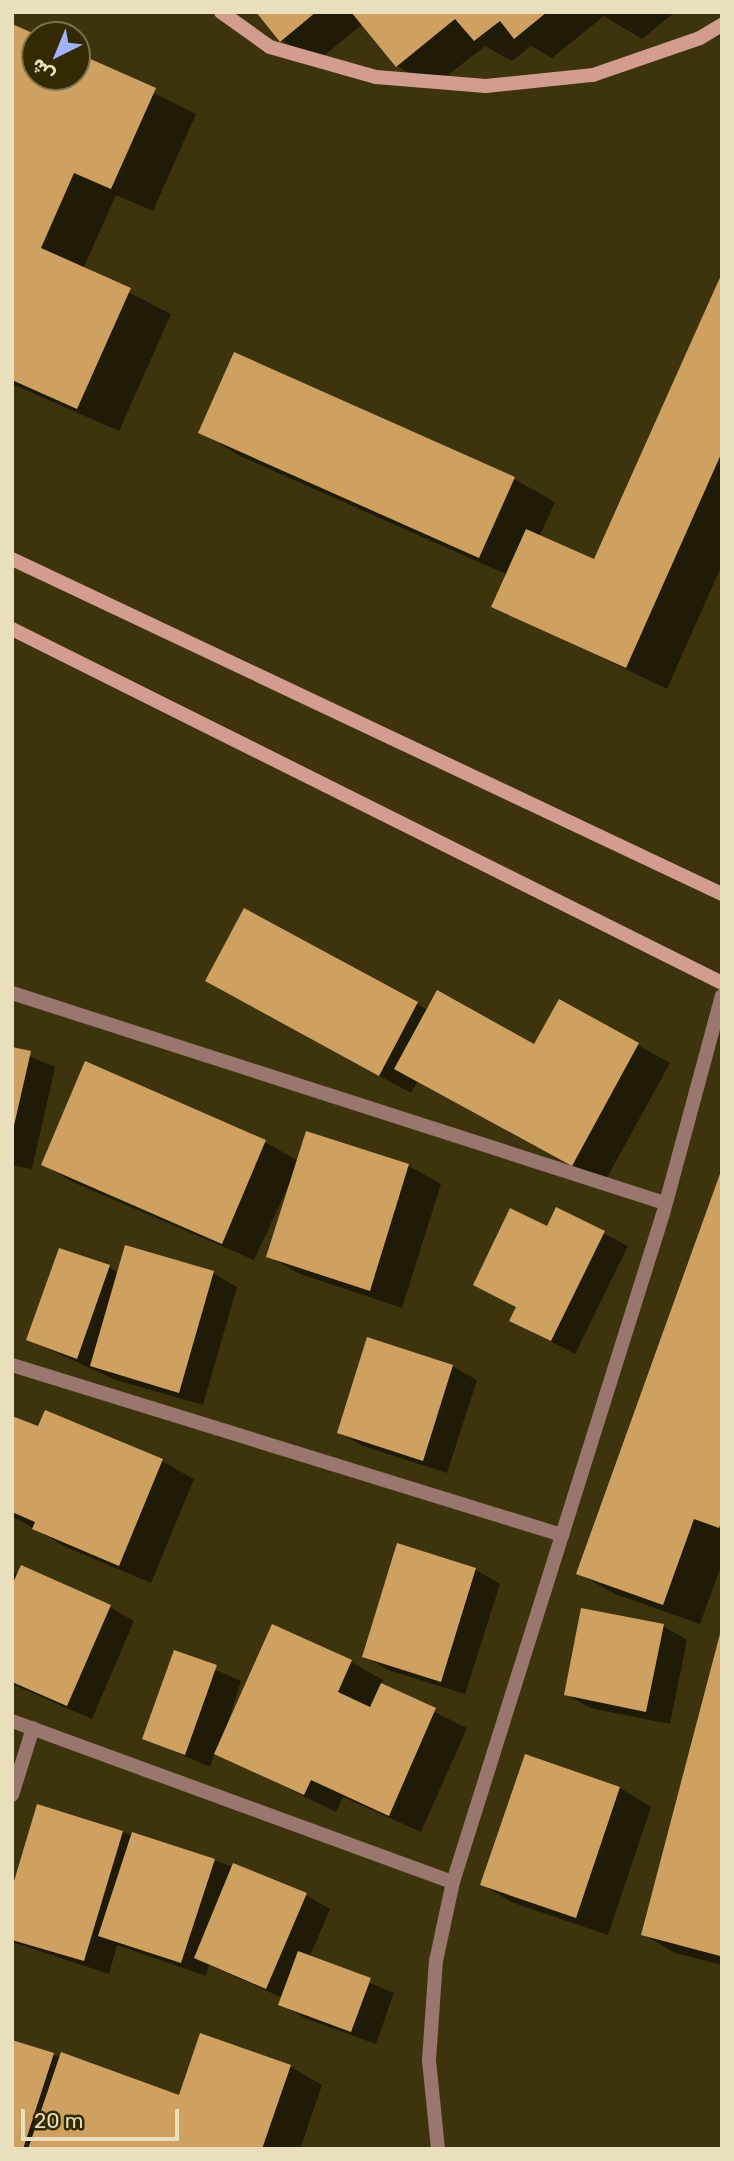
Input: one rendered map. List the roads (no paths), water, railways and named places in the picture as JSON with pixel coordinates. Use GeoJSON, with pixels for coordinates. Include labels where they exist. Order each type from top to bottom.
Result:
{"type":"FeatureCollection","features":[{"type":"Feature","properties":{"kind":"main road"},"geometry":{"type":"LineString","coordinates":[[221,12],[270,47],[376,78],[486,86],[593,75],[700,38],[722,25]]}},
{"type":"Feature","properties":{"kind":"main road"},"geometry":{"type":"LineString","coordinates":[[12,559],[722,894]]}},
{"type":"Feature","properties":{"kind":"main road"},"geometry":{"type":"LineString","coordinates":[[12,629],[722,983]]}},
{"type":"Feature","properties":{"kind":"street"},"geometry":{"type":"LineString","coordinates":[[12,993],[666,1203]]}},
{"type":"Feature","properties":{"kind":"street"},"geometry":{"type":"LineString","coordinates":[[438,2149],[429,2060],[436,1961],[453,1882],[666,1203],[722,996]]}},
{"type":"Feature","properties":{"kind":"street"},"geometry":{"type":"LineString","coordinates":[[12,1365],[562,1535]]}},
{"type":"Feature","properties":{"kind":"street"},"geometry":{"type":"LineString","coordinates":[[12,1721],[453,1882]]}},
{"type":"Feature","properties":{"kind":"street"},"geometry":{"type":"LineString","coordinates":[[12,1795],[33,1728]]}}]}
